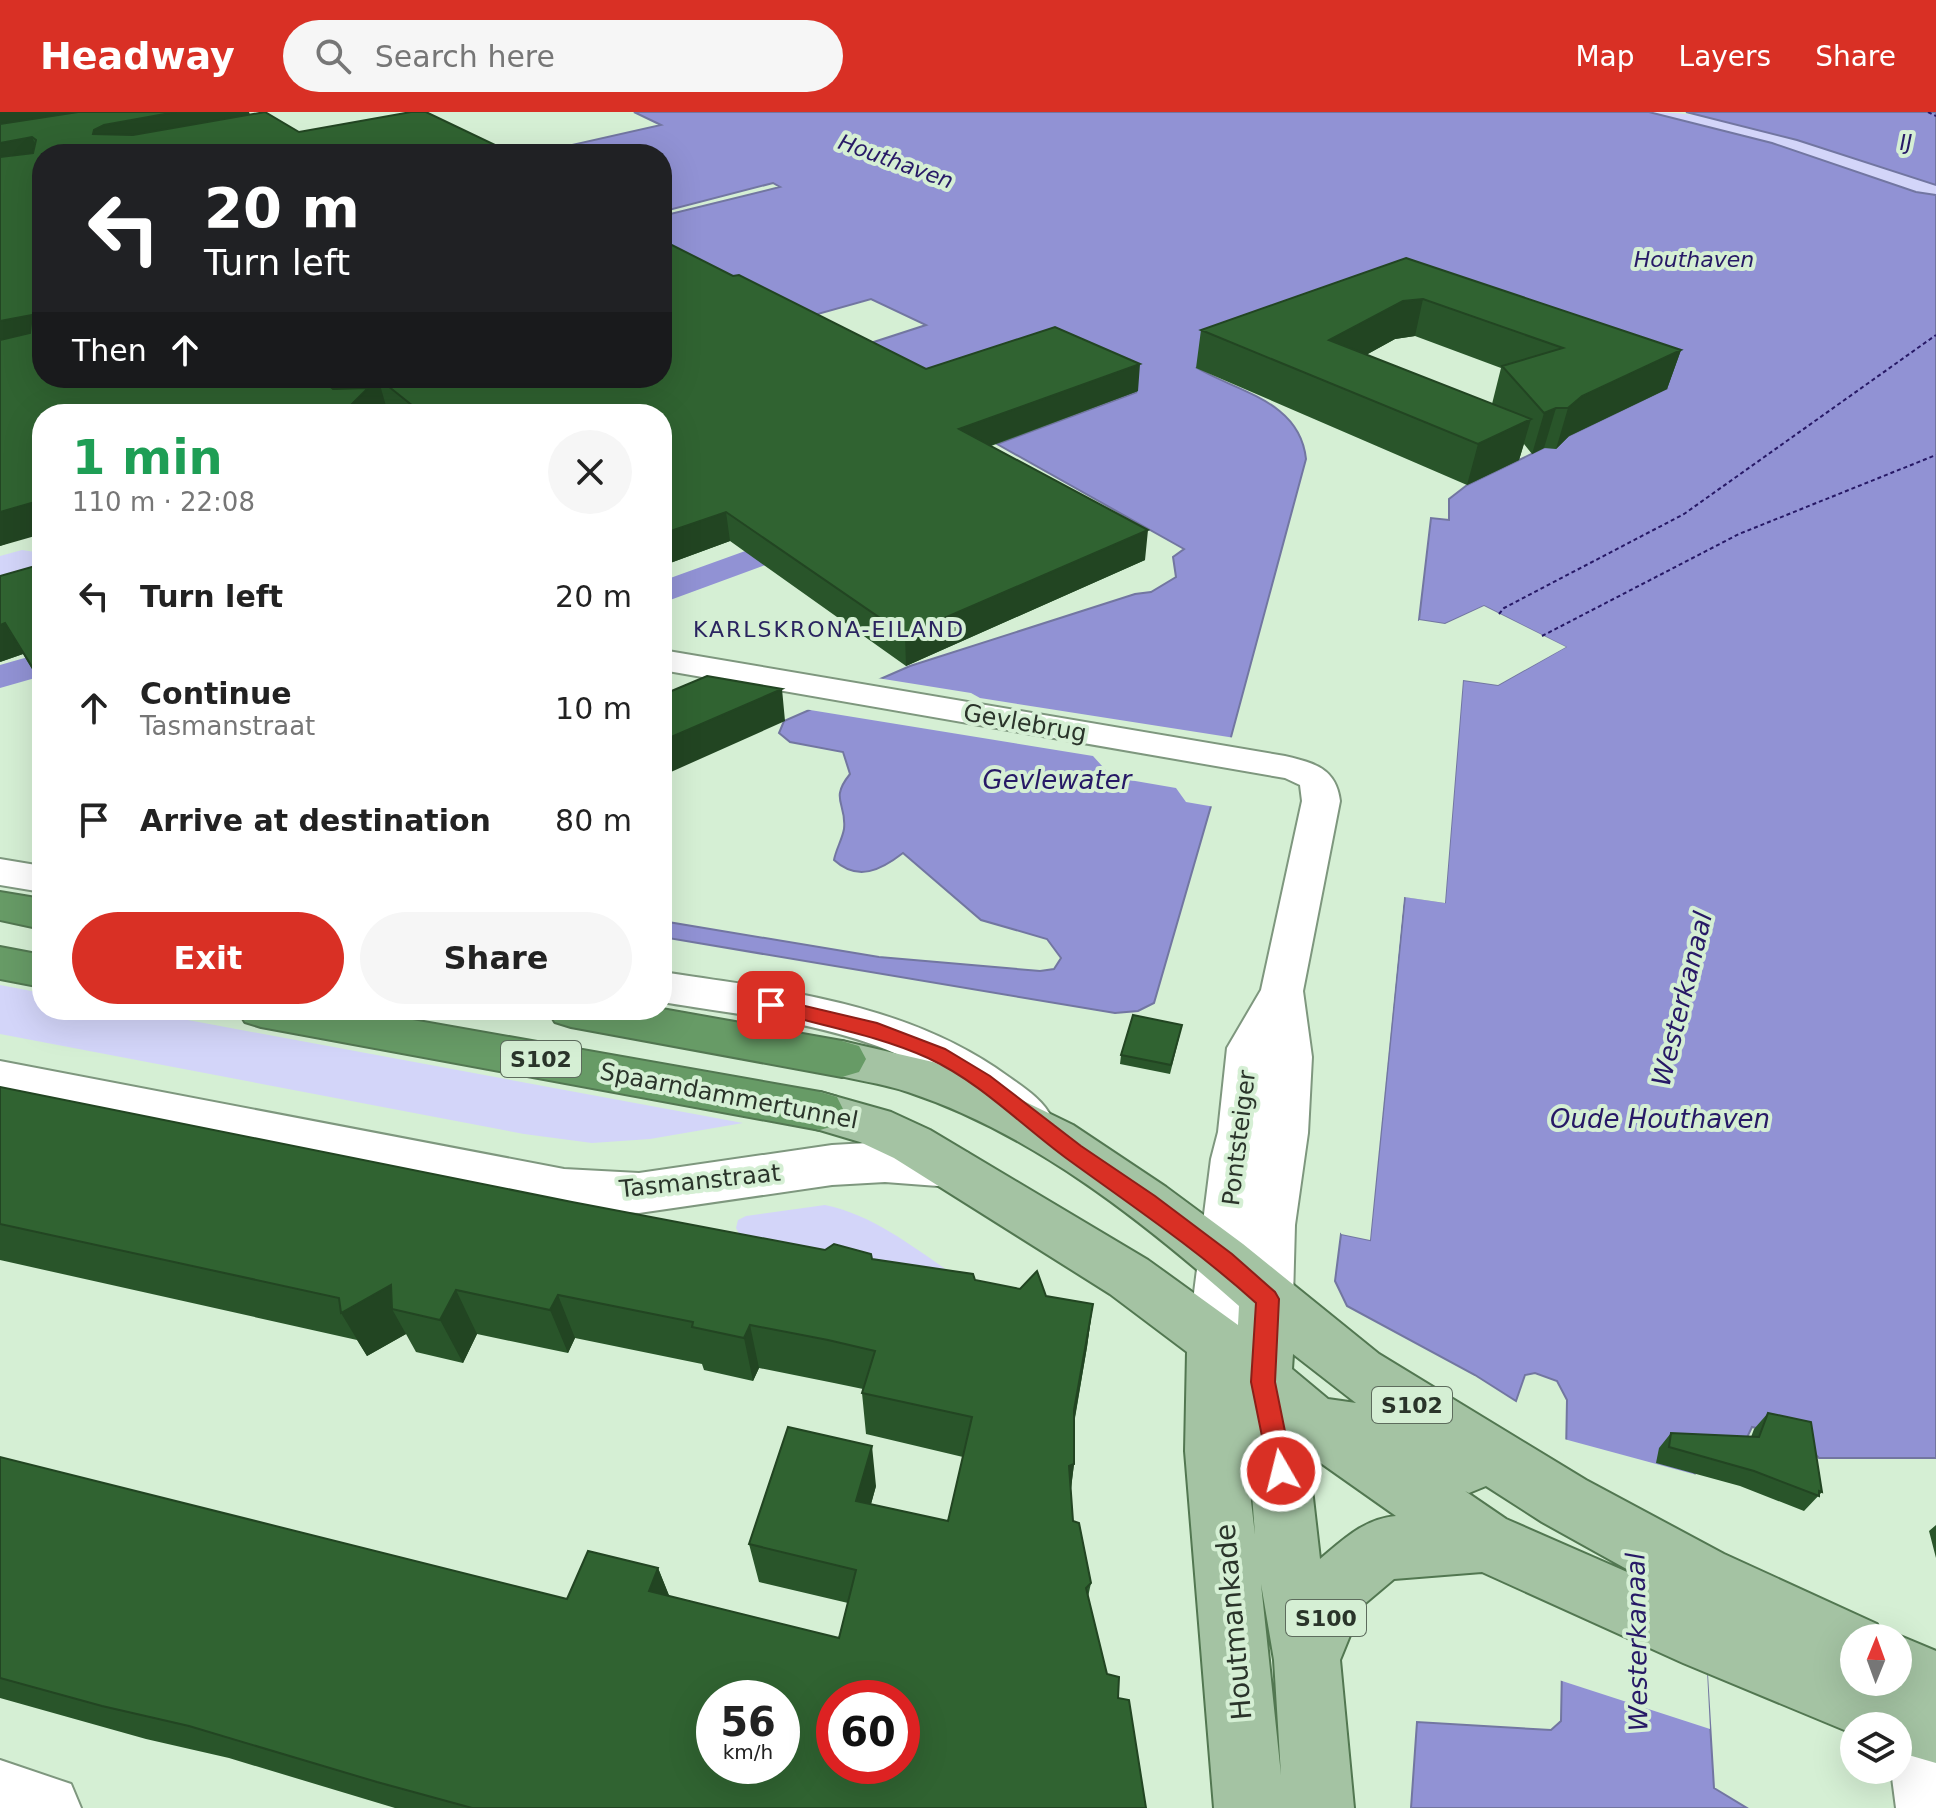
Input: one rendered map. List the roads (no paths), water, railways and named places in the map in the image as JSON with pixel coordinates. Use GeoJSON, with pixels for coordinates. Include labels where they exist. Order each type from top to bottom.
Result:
{"type":"FeatureCollection","features":[{"type":"Feature","properties":{"kind":"highway"},"geometry":{"type":"LineString","coordinates":[[0,906],[32,912]]}},
{"type":"Feature","properties":{"kind":"highway"},"geometry":{"type":"LineString","coordinates":[[0,963],[32,969]]}},
{"type":"Feature","properties":{"kind":"highway","name":"Spaarndammertunnel"},"geometry":{"type":"LineString","coordinates":[[316,1020],[820,1111]]}},
{"type":"Feature","properties":{"kind":"highway","name":"S102"},"geometry":{"type":"LineString","coordinates":[[626,1020],[842,1059]]}},
{"type":"Feature","properties":{"kind":"main road","name":"S102"},"geometry":{"type":"LineString","coordinates":[[842,1059],[916,1075],[984,1103],[1055,1139],[1148,1202],[1224,1260],[1359,1373],[1564,1501]]}},
{"type":"Feature","properties":{"kind":"main road","name":"Spaarndammertunnel"},"geometry":{"type":"LineString","coordinates":[[820,1111],[874,1126],[951,1167]]}},
{"type":"Feature","properties":{"kind":"main road","name":"Tasmanstraat"},"geometry":{"type":"LineString","coordinates":[[951,1167],[1129,1277],[1215,1340]]}},
{"type":"Feature","properties":{"kind":"main road","name":"S100"},"geometry":{"type":"LineString","coordinates":[[1267,1299],[1284,1411],[1287,1553],[1307,1660],[1319,1808]]}},
{"type":"Feature","properties":{"kind":"main road","name":"S102"},"geometry":{"type":"LineString","coordinates":[[1215,1340],[1284,1411],[1484,1541]]}},
{"type":"Feature","properties":{"kind":"main road","name":"Houtmankade"},"geometry":{"type":"LineString","coordinates":[[1215,1340],[1215,1451],[1249,1808]]}},
{"type":"Feature","properties":{"kind":"main road"},"geometry":{"type":"LineString","coordinates":[[1215,1451],[1284,1411],[1394,1436],[1564,1501],[1840,1651]]}},
{"type":"Feature","properties":{"kind":"main road","name":"S100"},"geometry":{"type":"LineString","coordinates":[[1307,1660],[1339,1584],[1381,1549],[1484,1541],[1706,1640],[1840,1672]]}},
{"type":"Feature","properties":{"kind":"street","name":"Gevlebrug"},"geometry":{"type":"LineString","coordinates":[[672,662],[1274,767]]}},
{"type":"Feature","properties":{"kind":"street","name":"Pontsteiger"},"geometry":{"type":"LineString","coordinates":[[1215,1340],[1235,1159],[1242,1132],[1249,1048],[1282,991],[1321,801],[1320,787],[1313,777],[1274,767]]}},
{"type":"Feature","properties":{"kind":"street"},"geometry":{"type":"LineString","coordinates":[[0,872],[32,877]]}},
{"type":"Feature","properties":{"kind":"street"},"geometry":{"type":"LineString","coordinates":[[672,989],[798,1009],[877,1030],[938,1054],[983,1081],[1055,1139]]}},
{"type":"Feature","properties":{"kind":"street","name":"Pontsteiger"},"geometry":{"type":"LineString","coordinates":[[1267,1299],[1270,1225],[1284,1133],[1290,1057],[1282,991]]}},
{"type":"Feature","properties":{"kind":"street","name":"Tasmanstraat"},"geometry":{"type":"LineString","coordinates":[[0,1078],[564,1189],[639,1193],[832,1165],[885,1162],[951,1167]]}},
{"type":"Feature","properties":{"kind":"street"},"geometry":{"type":"LineString","coordinates":[[1909,1696],[1930,1808]]}},
{"type":"Feature","properties":{"kind":"street"},"geometry":{"type":"LineString","coordinates":[[0,1794],[47,1808]]}},
{"type":"Feature","properties":{"kind":"water"},"geometry":{"type":"Polygon","coordinates":[[[634,112],[1649,112],[1772,143],[1916,192],[1936,195],[1936,1458],[1819,1458],[1799,1438],[1752,1427],[1741,1450],[1693,1447],[1714,1788],[1747,1808],[1411,1808],[1417,1722],[1551,1730],[1561,1721],[1567,1400],[1557,1381],[1535,1373],[1525,1375],[1516,1401],[1475,1375],[1347,1306],[1335,1281],[1341,1234],[1370,1240],[1405,896],[1445,902],[1463,680],[1498,685],[1565,647],[1484,606],[1445,624],[1419,620],[1431,518],[1449,520],[1449,499],[1467,485],[1666,389],[1398,294],[1197,368],[1280,411],[1301,439],[1306,459],[1231,737],[1154,1003],[1138,1011],[1115,1013],[672,939],[672,923],[879,957],[1040,971],[1054,969],[1061,958],[1047,939],[981,920],[903,853],[878,868],[861,872],[843,867],[834,860],[844,829],[841,790],[850,774],[843,752],[790,742],[779,733],[784,721],[910,666],[1135,594],[1151,592],[1176,577],[1173,557],[1184,549],[997,444],[1137,392],[672,487],[672,481],[843,352],[926,325],[871,299],[793,321],[672,253],[672,214],[780,187],[773,183],[672,209],[672,144],[576,144],[661,125],[634,112]]]}},
{"type":"Feature","properties":{"kind":"water","name":"IJ"},"geometry":{"type":"Polygon","coordinates":[[[1686,112],[1936,112],[1936,185],[1797,140],[1686,112]]]}},
{"type":"Feature","properties":{"kind":"waterway"},"geometry":{"type":"LineString","coordinates":[[672,589],[812,537]]}},
{"type":"Feature","properties":{"kind":"waterway"},"geometry":{"type":"LineString","coordinates":[[0,677],[32,667]]}},
{"type":"Feature","properties":{"kind":"district","name":"KARLSKRONA-EILAND"},"geometry":{"type":"Point","coordinates":[829,629]}},
{"type":"Feature","properties":{"kind":"water label","name":"Houthaven"},"geometry":{"type":"Point","coordinates":[896,161]}},
{"type":"Feature","properties":{"kind":"water label","name":"Houthaven"},"geometry":{"type":"Point","coordinates":[1694,259]}},
{"type":"Feature","properties":{"kind":"water label","name":"Gevlewater"},"geometry":{"type":"Point","coordinates":[1057,780]}},
{"type":"Feature","properties":{"kind":"water label","name":"Westerkanaal"},"geometry":{"type":"Point","coordinates":[1682,999]}},
{"type":"Feature","properties":{"kind":"water label","name":"Oude Houthaven"},"geometry":{"type":"Point","coordinates":[1660,1119]}},
{"type":"Feature","properties":{"kind":"water label","name":"Westerkanaal"},"geometry":{"type":"Point","coordinates":[1637,1642]}}]}
